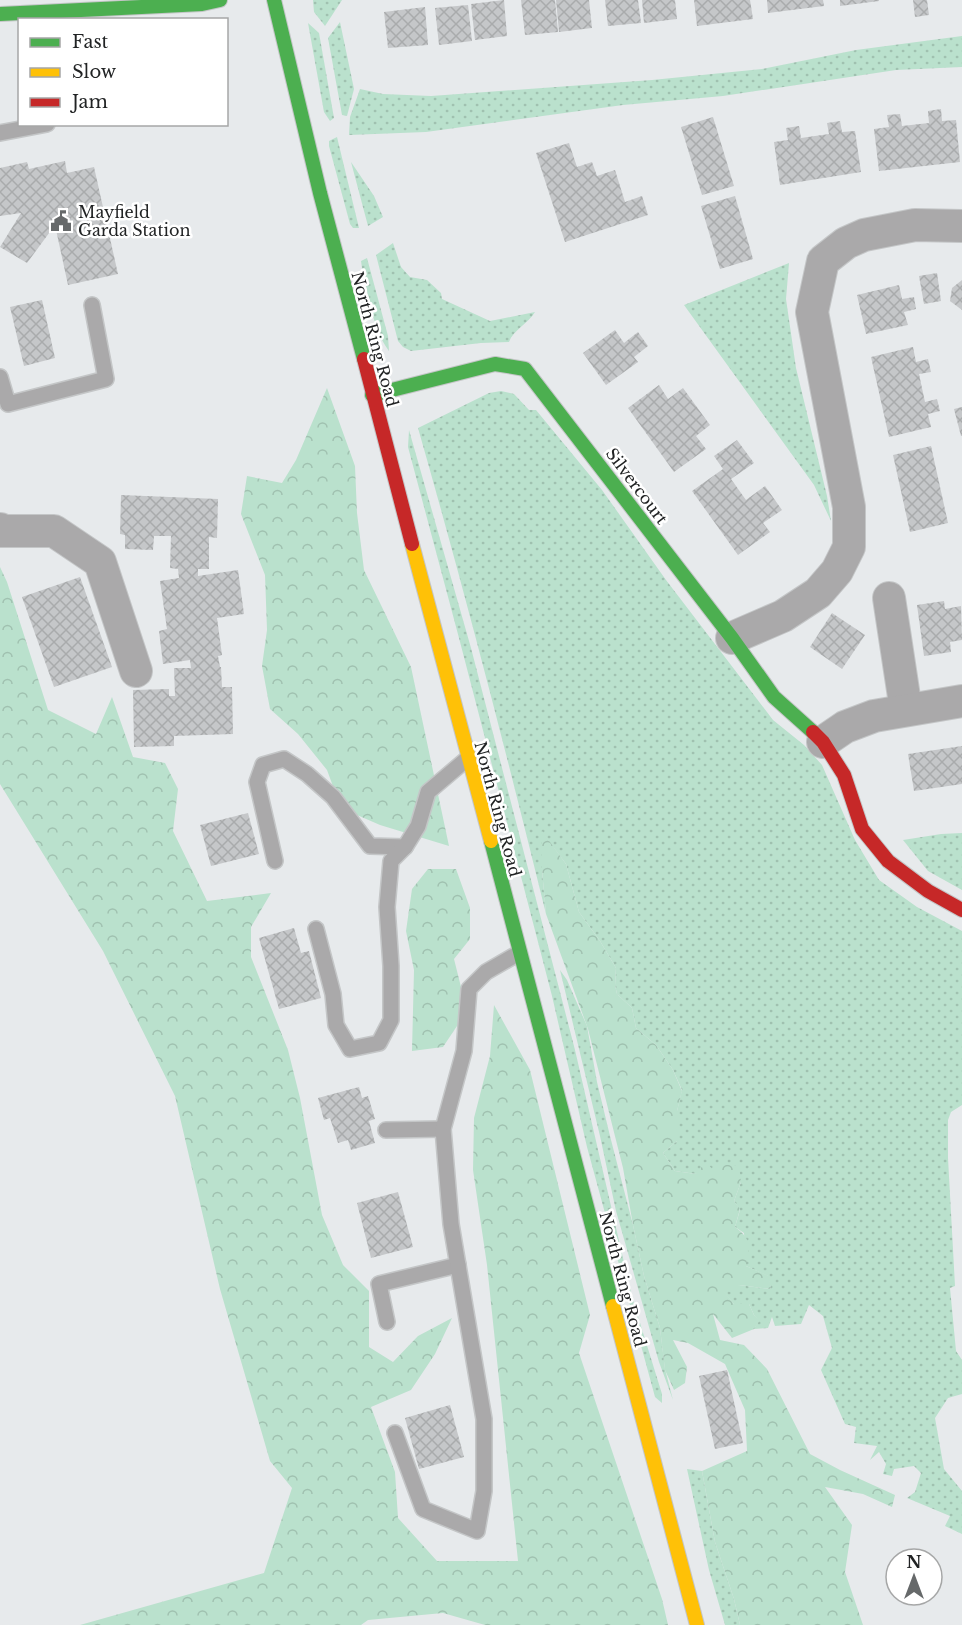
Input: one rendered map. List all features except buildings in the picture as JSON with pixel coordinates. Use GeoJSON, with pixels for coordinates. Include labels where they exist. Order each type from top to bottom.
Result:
{"type":"FeatureCollection","features":[{"type":"Feature","properties":{"kind":"main road"},"geometry":{"type":"LineString","coordinates":[[0,14],[52,6],[202,4],[220,0]]}},
{"type":"Feature","properties":{"kind":"main road","name":"North Ring Road"},"geometry":{"type":"LineString","coordinates":[[274,0],[320,193],[372,395],[697,1625]]}},
{"type":"Feature","properties":{"kind":"main road","name":"Silvercourt"},"geometry":{"type":"LineString","coordinates":[[372,395],[495,364],[525,369],[732,638],[774,697],[823,742],[844,775],[862,829],[888,861],[928,891],[962,910]]}},
{"type":"Feature","properties":{"kind":"street"},"geometry":{"type":"LineString","coordinates":[[732,638],[783,616],[818,593],[837,571],[849,547],[849,507],[812,312],[823,261],[846,243],[864,235],[915,225],[962,226]]}},
{"type":"Feature","properties":{"kind":"street"},"geometry":{"type":"LineString","coordinates":[[0,528],[1,531],[54,531],[100,562],[136,671]]}},
{"type":"Feature","properties":{"kind":"street"},"geometry":{"type":"LineString","coordinates":[[889,598],[906,710]]}},
{"type":"Feature","properties":{"kind":"street"},"geometry":{"type":"LineString","coordinates":[[823,742],[845,727],[874,716],[962,701]]}},
{"type":"Feature","properties":{"kind":"lane"},"geometry":{"type":"LineString","coordinates":[[0,133],[37,126]]}},
{"type":"Feature","properties":{"kind":"lane"},"geometry":{"type":"LineString","coordinates":[[0,377],[8,404],[106,379],[92,305]]}},
{"type":"Feature","properties":{"kind":"lane"},"geometry":{"type":"LineString","coordinates":[[316,929],[333,993],[336,1025],[350,1048],[379,1043],[391,1020],[392,966],[387,907],[391,861],[405,847],[418,826],[428,792],[468,758]]}},
{"type":"Feature","properties":{"kind":"lane"},"geometry":{"type":"LineString","coordinates":[[275,861],[257,782],[263,765],[284,759],[307,774],[333,797],[370,846],[405,847]]}},
{"type":"Feature","properties":{"kind":"lane"},"geometry":{"type":"LineString","coordinates":[[395,1433],[423,1509],[477,1531],[484,1491],[484,1419],[451,1224],[442,1129],[464,1051],[469,989],[486,972],[519,953]]}},
{"type":"Feature","properties":{"kind":"lane"},"geometry":{"type":"LineString","coordinates":[[386,1130],[442,1129]]}},
{"type":"Feature","properties":{"kind":"lane"},"geometry":{"type":"LineString","coordinates":[[387,1322],[379,1284],[458,1266]]}},
{"type":"Feature","properties":{"kind":"green space"},"geometry":{"type":"Polygon","coordinates":[[[313,0],[342,0],[325,26],[314,12],[313,0]]]}},
{"type":"Feature","properties":{"kind":"green space"},"geometry":{"type":"Polygon","coordinates":[[[340,22],[354,89],[347,116],[342,115],[328,38],[340,22]]]}},
{"type":"Feature","properties":{"kind":"green space"},"geometry":{"type":"Polygon","coordinates":[[[308,23],[319,33],[334,118],[330,121],[324,112],[308,23]]]}},
{"type":"Feature","properties":{"kind":"green space"},"geometry":{"type":"Polygon","coordinates":[[[962,36],[962,67],[896,70],[723,96],[623,105],[426,132],[349,135],[350,117],[360,89],[383,94],[431,96],[652,80],[762,69],[856,50],[962,36]]]}},
{"type":"Feature","properties":{"kind":"green space"},"geometry":{"type":"Polygon","coordinates":[[[337,137],[359,228],[353,228],[350,224],[329,146],[329,141],[337,137]]]}},
{"type":"Feature","properties":{"kind":"green space"},"geometry":{"type":"Polygon","coordinates":[[[351,162],[374,196],[383,217],[368,226],[351,162]]]}},
{"type":"Feature","properties":{"kind":"green space"},"geometry":{"type":"Polygon","coordinates":[[[393,243],[401,267],[410,277],[427,280],[441,293],[442,299],[490,321],[535,312],[509,342],[411,351],[398,341],[376,255],[393,243]]]}},
{"type":"Feature","properties":{"kind":"green space"},"geometry":{"type":"Polygon","coordinates":[[[367,258],[388,336],[389,351],[375,322],[369,301],[361,261],[367,258]]]}},
{"type":"Feature","properties":{"kind":"green space"},"geometry":{"type":"Polygon","coordinates":[[[789,263],[786,299],[796,368],[831,521],[814,485],[684,305],[789,263]]]}},
{"type":"Feature","properties":{"kind":"green space"},"geometry":{"type":"Polygon","coordinates":[[[327,388],[355,466],[357,513],[364,570],[411,667],[449,846],[380,825],[341,808],[327,770],[298,734],[270,709],[262,666],[267,630],[265,575],[241,514],[247,476],[282,483],[296,460],[327,388]]]}},
{"type":"Feature","properties":{"kind":"green space"},"geometry":{"type":"Polygon","coordinates":[[[501,391],[514,394],[529,410],[536,410],[602,490],[666,580],[773,720],[804,745],[822,765],[855,840],[879,880],[917,907],[962,931],[962,1105],[951,1112],[948,1120],[948,1158],[955,1286],[950,1288],[956,1351],[962,1360],[962,1394],[948,1398],[935,1418],[944,1469],[962,1491],[962,1534],[945,1526],[950,1516],[907,1498],[915,1492],[921,1473],[914,1466],[894,1469],[892,1476],[883,1474],[886,1464],[879,1452],[870,1460],[877,1446],[854,1443],[856,1427],[845,1424],[821,1370],[832,1348],[823,1316],[809,1305],[801,1324],[775,1326],[772,1317],[768,1328],[754,1329],[759,1320],[749,1304],[734,1304],[721,1289],[739,1285],[771,1289],[768,1276],[746,1266],[744,1233],[735,1227],[740,1210],[734,1201],[741,1182],[713,1170],[696,1174],[675,1171],[663,1153],[677,1141],[677,1111],[682,1090],[673,1070],[656,1045],[636,1028],[632,1008],[617,994],[616,968],[579,912],[566,864],[542,832],[542,870],[546,914],[484,670],[418,428],[489,393],[501,391]]]}},
{"type":"Feature","properties":{"kind":"green space"},"geometry":{"type":"Polygon","coordinates":[[[409,430],[471,648],[575,1050],[632,1297],[662,1394],[662,1403],[655,1397],[587,1147],[552,996],[408,447],[409,430]]]}},
{"type":"Feature","properties":{"kind":"green space"},"geometry":{"type":"Polygon","coordinates":[[[0,567],[7,582],[48,710],[96,734],[112,697],[133,757],[165,763],[178,789],[173,831],[207,901],[271,893],[251,927],[251,957],[288,1050],[300,1098],[322,1215],[343,1265],[369,1291],[369,1347],[393,1362],[418,1336],[452,1318],[435,1354],[411,1390],[371,1407],[395,1472],[398,1518],[437,1561],[518,1561],[487,1265],[473,1170],[474,1118],[490,1056],[494,1005],[530,1070],[590,1315],[579,1353],[662,1599],[668,1625],[485,1625],[443,1613],[368,1620],[361,1625],[80,1625],[264,1573],[292,1488],[270,1461],[220,1289],[175,1096],[103,951],[0,784],[0,567]]]}},
{"type":"Feature","properties":{"kind":"green space"},"geometry":{"type":"Polygon","coordinates":[[[542,831],[566,864],[579,912],[616,968],[617,994],[632,1008],[636,1028],[656,1045],[673,1070],[682,1091],[677,1111],[677,1141],[663,1153],[675,1171],[696,1174],[706,1162],[713,1170],[720,1164],[739,1166],[741,1182],[734,1201],[740,1209],[735,1227],[747,1240],[746,1266],[769,1276],[771,1289],[739,1285],[733,1293],[722,1289],[734,1304],[749,1304],[754,1315],[760,1320],[754,1329],[732,1338],[713,1314],[720,1340],[744,1345],[767,1369],[810,1454],[895,1495],[892,1507],[863,1494],[825,1487],[852,1525],[845,1572],[863,1625],[740,1625],[715,1542],[702,1471],[747,1451],[745,1410],[725,1364],[688,1343],[673,1340],[687,1367],[685,1383],[674,1390],[665,1370],[660,1328],[644,1276],[623,1168],[588,1029],[546,914],[542,870],[542,831]]]}},
{"type":"Feature","properties":{"kind":"green space"},"geometry":{"type":"Polygon","coordinates":[[[962,833],[962,890],[928,871],[903,840],[941,834],[962,833]]]}},
{"type":"Feature","properties":{"kind":"green space"},"geometry":{"type":"Polygon","coordinates":[[[428,869],[456,869],[470,908],[470,939],[454,959],[467,1011],[443,1047],[412,1051],[414,970],[406,931],[412,889],[428,869]]]}},
{"type":"Feature","properties":{"kind":"green space"},"geometry":{"type":"Polygon","coordinates":[[[560,970],[567,980],[587,1026],[610,1136],[644,1276],[660,1328],[665,1369],[673,1400],[659,1362],[616,1211],[560,970]]]}},
{"type":"Feature","properties":{"kind":"green space"},"geometry":{"type":"Polygon","coordinates":[[[687,1469],[702,1471],[715,1542],[740,1625],[725,1625],[709,1570],[687,1469]]]}},
{"type":"Feature","properties":{"kind":"traffic: fast"},"geometry":{"type":"LineString","coordinates":[[0,14],[202,4],[220,0]]}},
{"type":"Feature","properties":{"kind":"traffic: fast"},"geometry":{"type":"LineString","coordinates":[[274,0],[320,193],[364,359]]}},
{"type":"Feature","properties":{"kind":"traffic: fast"},"geometry":{"type":"LineString","coordinates":[[372,395],[495,364],[525,369],[732,638],[774,697],[813,732]]}},
{"type":"Feature","properties":{"kind":"traffic: fast"},"geometry":{"type":"LineString","coordinates":[[491,841],[613,1306]]}},
{"type":"Feature","properties":{"kind":"traffic: slow"},"geometry":{"type":"LineString","coordinates":[[412,544],[491,841]]}},
{"type":"Feature","properties":{"kind":"traffic: slow"},"geometry":{"type":"LineString","coordinates":[[613,1306],[697,1625]]}},
{"type":"Feature","properties":{"kind":"traffic: jam"},"geometry":{"type":"LineString","coordinates":[[364,359],[412,544]]}},
{"type":"Feature","properties":{"kind":"traffic: jam"},"geometry":{"type":"LineString","coordinates":[[813,732],[823,742],[844,775],[862,829],[888,861],[928,891],[962,910]]}},
{"type":"Feature","properties":{"kind":"place","name":"Mayfield Garda Station"},"geometry":{"type":"Point","coordinates":[61,221]}}]}
